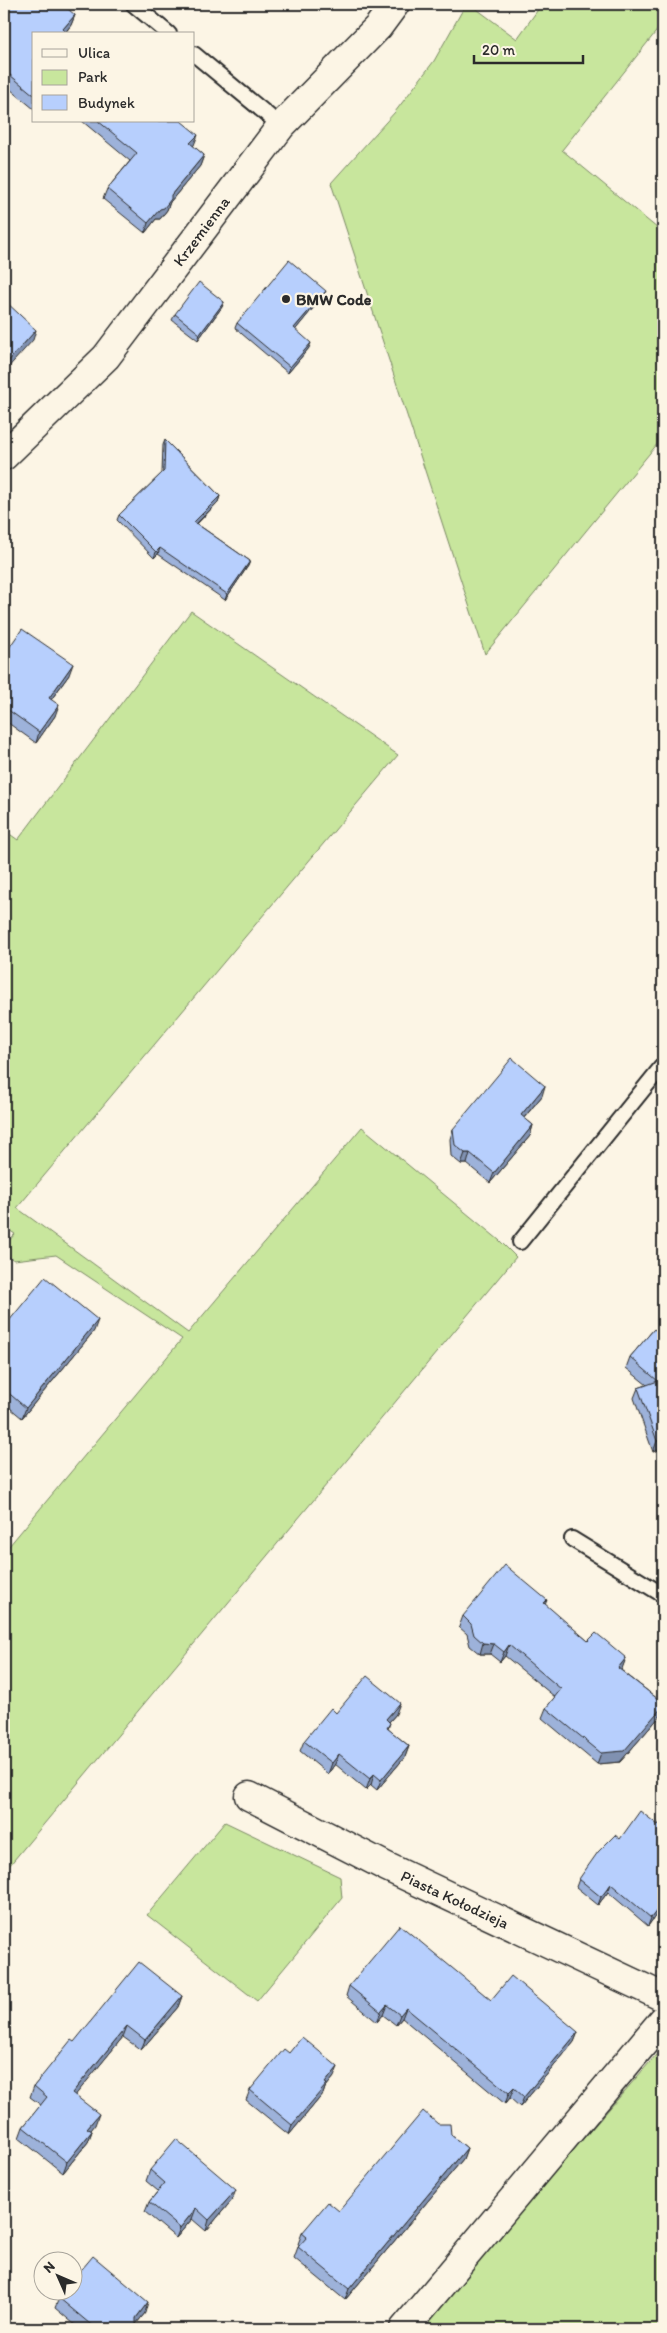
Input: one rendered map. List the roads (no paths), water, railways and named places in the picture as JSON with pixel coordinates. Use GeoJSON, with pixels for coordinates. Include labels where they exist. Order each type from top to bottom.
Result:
{"type":"FeatureCollection","features":[{"type":"Feature","properties":{"kind":"street","name":"Krzemienna"},"geometry":{"type":"LineString","coordinates":[[4,456],[106,357],[281,126],[378,27],[395,4]]}},
{"type":"Feature","properties":{"kind":"street","name":"Piasta Kołodzieja"},"geometry":{"type":"LineString","coordinates":[[249,1796],[387,1868],[663,1997]]}},
{"type":"Feature","properties":{"kind":"street"},"geometry":{"type":"LineString","coordinates":[[404,2329],[663,2020]]}},
{"type":"Feature","properties":{"kind":"lane"},"geometry":{"type":"LineString","coordinates":[[133,4],[167,32]]}},
{"type":"Feature","properties":{"kind":"lane"},"geometry":{"type":"LineString","coordinates":[[195,55],[281,126]]}},
{"type":"Feature","properties":{"kind":"lane"},"geometry":{"type":"LineString","coordinates":[[520,1242],[663,1065]]}},
{"type":"Feature","properties":{"kind":"lane"},"geometry":{"type":"LineString","coordinates":[[572,1539],[663,1594]]}},
{"type":"Feature","properties":{"kind":"place","name":"BMW Code"},"geometry":{"type":"Point","coordinates":[286,299]}}]}
